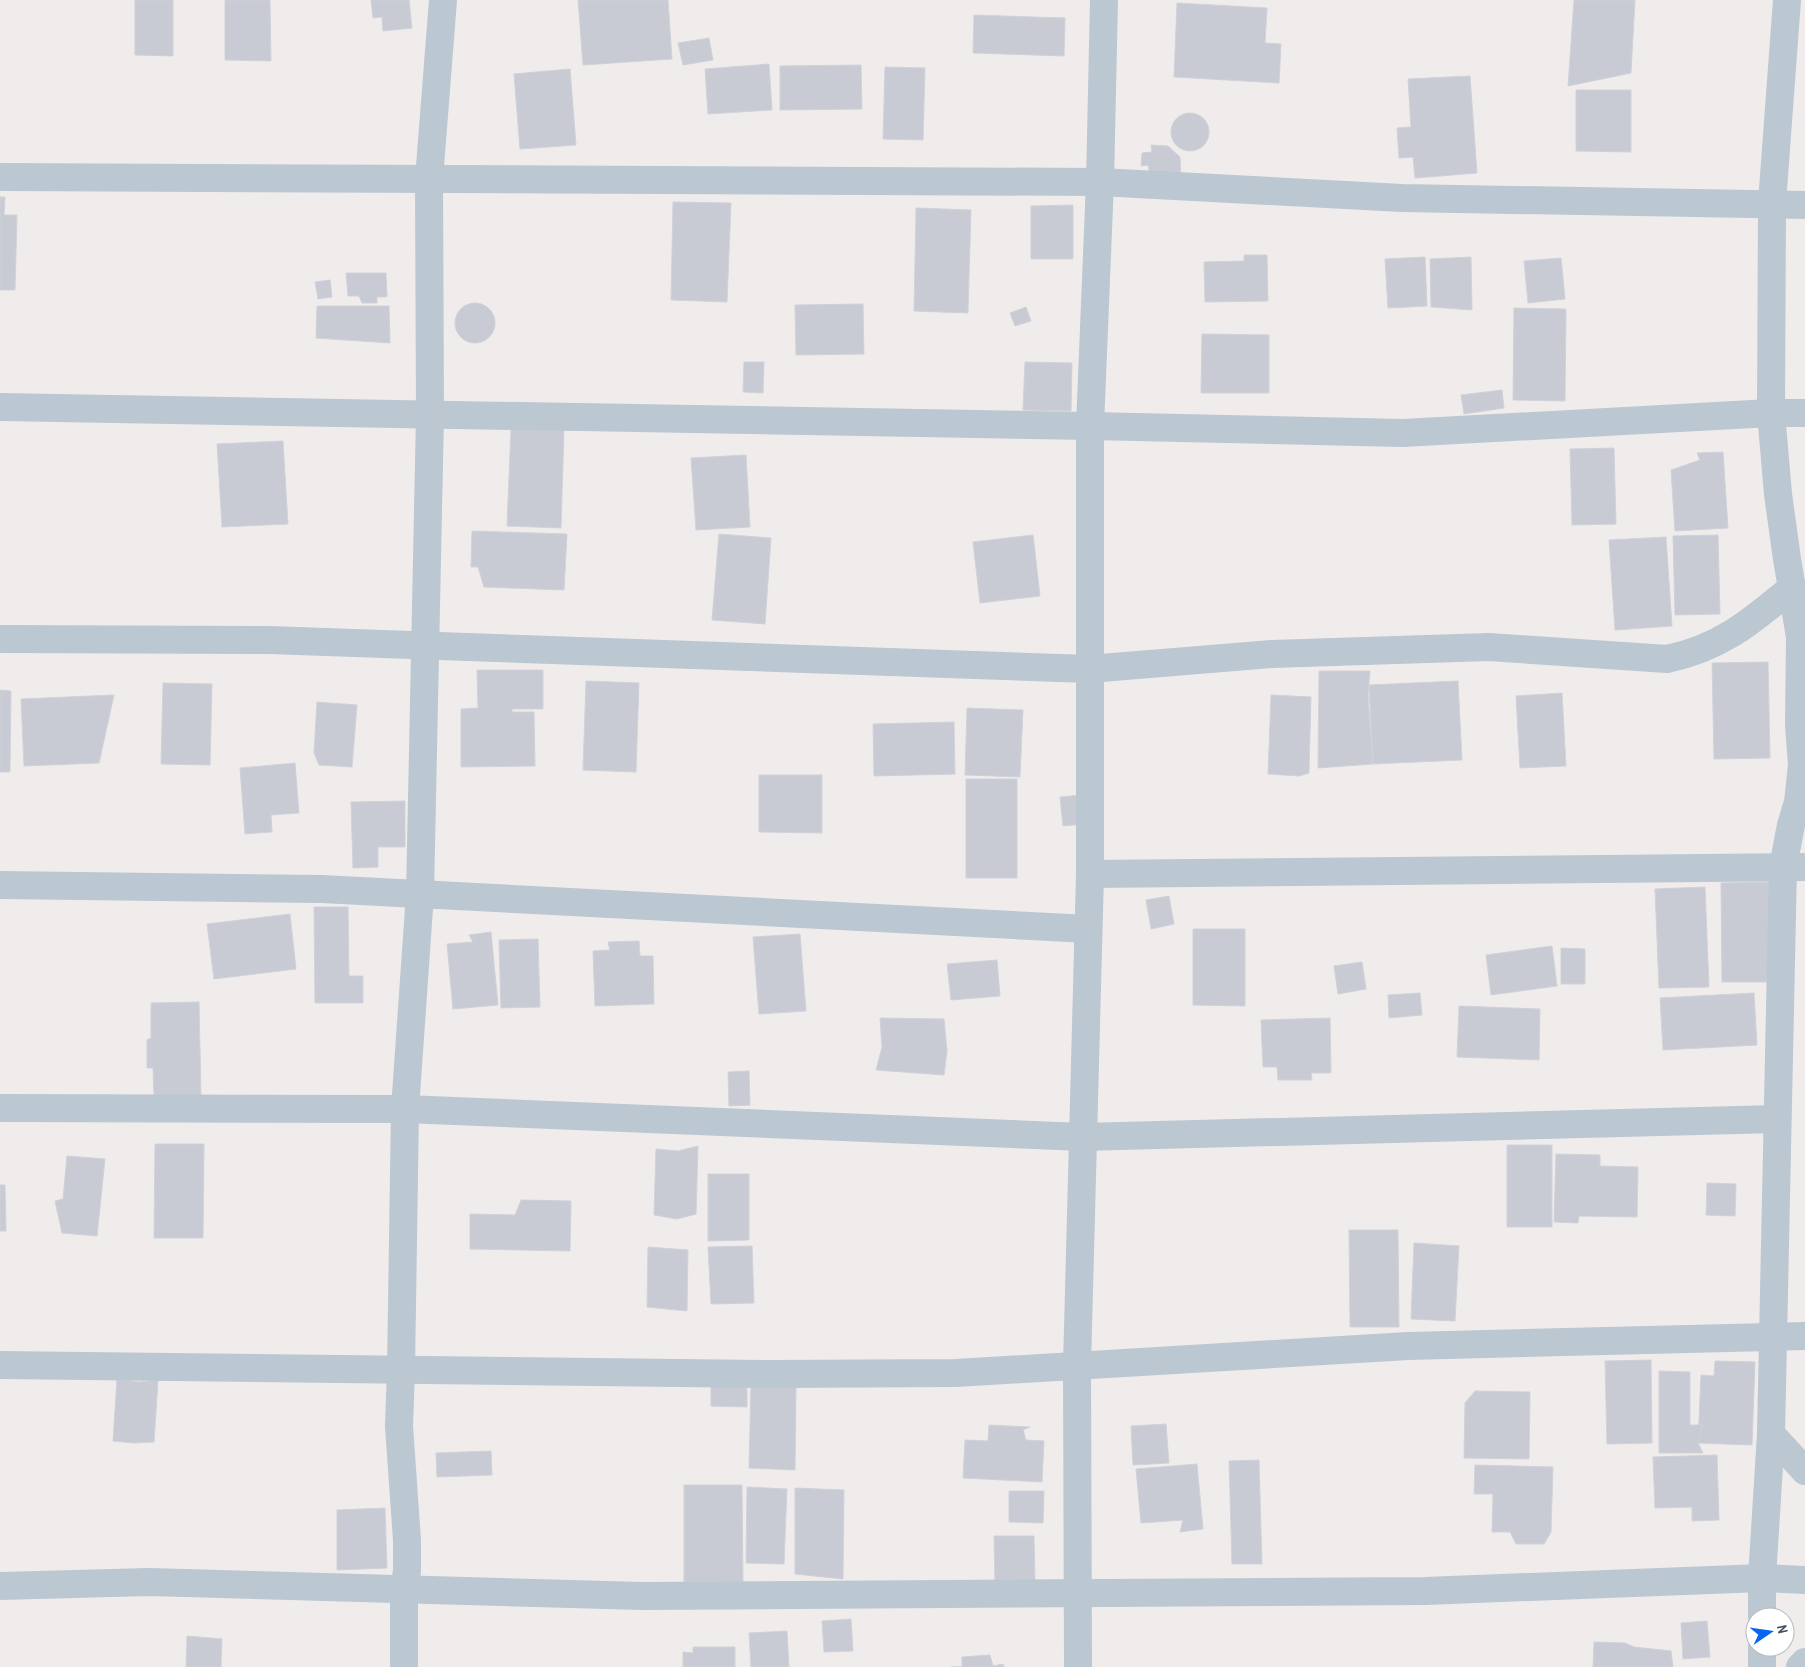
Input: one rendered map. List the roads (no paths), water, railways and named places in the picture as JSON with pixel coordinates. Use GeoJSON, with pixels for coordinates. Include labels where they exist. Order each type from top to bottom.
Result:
{"type":"FeatureCollection","features":[{"type":"Feature","properties":{"kind":"street"},"geometry":{"type":"LineString","coordinates":[[404,1667],[404,1590],[407,1571],[407,1548],[399,1426],[402,1370],[405,1109],[420,894],[430,415],[429,179],[443,0]]}},
{"type":"Feature","properties":{"kind":"street"},"geometry":{"type":"LineString","coordinates":[[1078,1667],[1077,1366],[1090,874],[1090,426],[1100,182],[1104,0]]}},
{"type":"Feature","properties":{"kind":"street"},"geometry":{"type":"LineString","coordinates":[[1762,1607],[1762,1578],[1771,1434],[1777,1119],[1794,867],[1791,825],[1798,802],[1802,765],[1800,636],[1778,494],[1771,413],[1772,203],[1787,0]]}},
{"type":"Feature","properties":{"kind":"street"},"geometry":{"type":"LineString","coordinates":[[0,177],[1100,182],[1402,198],[1805,205]]}},
{"type":"Feature","properties":{"kind":"street"},"geometry":{"type":"LineString","coordinates":[[0,407],[1090,426],[1403,434],[1771,413],[1805,413]]}},
{"type":"Feature","properties":{"kind":"street"},"geometry":{"type":"LineString","coordinates":[[0,639],[270,640],[1089,669],[1272,654],[1489,647],[1667,659],[1690,654],[1708,647],[1747,625],[1793,587]]}},
{"type":"Feature","properties":{"kind":"street"},"geometry":{"type":"LineString","coordinates":[[1090,874],[1794,867]]}},
{"type":"Feature","properties":{"kind":"street"},"geometry":{"type":"LineString","coordinates":[[0,885],[322,889],[1088,930]]}},
{"type":"Feature","properties":{"kind":"street"},"geometry":{"type":"LineString","coordinates":[[0,1108],[405,1109],[1082,1137],[1777,1119]]}},
{"type":"Feature","properties":{"kind":"street"},"geometry":{"type":"LineString","coordinates":[[0,1365],[782,1374],[956,1372],[1408,1346],[1805,1336]]}},
{"type":"Feature","properties":{"kind":"street"},"geometry":{"type":"LineString","coordinates":[[1771,1434],[1805,1471]]}},
{"type":"Feature","properties":{"kind":"street"},"geometry":{"type":"LineString","coordinates":[[0,1586],[149,1582],[642,1596],[1425,1590],[1762,1578],[1805,1580]]}},
{"type":"Feature","properties":{"kind":"street"},"geometry":{"type":"LineString","coordinates":[[1800,1667],[1805,1662]]}}]}
